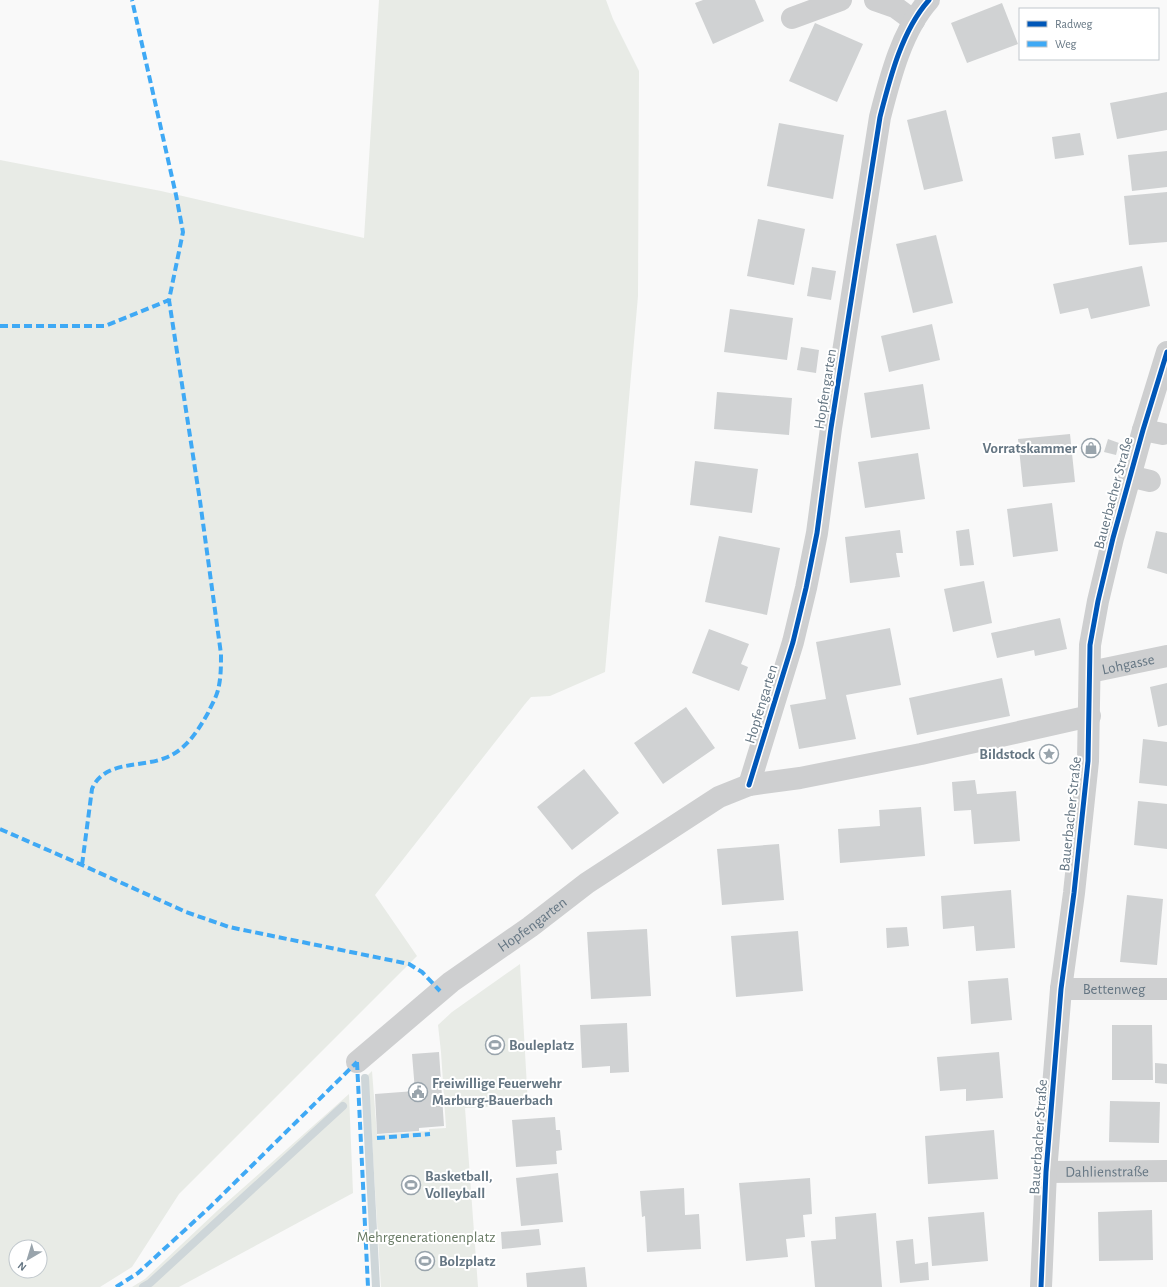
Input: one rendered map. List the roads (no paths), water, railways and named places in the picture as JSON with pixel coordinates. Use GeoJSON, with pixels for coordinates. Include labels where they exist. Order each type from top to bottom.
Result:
{"type":"FeatureCollection","features":[{"type":"Feature","properties":{"kind":"street"},"geometry":{"type":"LineString","coordinates":[[792,18],[841,0]]}},
{"type":"Feature","properties":{"kind":"street"},"geometry":{"type":"LineString","coordinates":[[875,0],[895,7],[914,21]]}},
{"type":"Feature","properties":{"kind":"street","name":"Hopfengarten"},"geometry":{"type":"LineString","coordinates":[[749,785],[793,642],[817,533],[831,428],[880,117],[889,80],[902,47],[914,21],[928,0]]}},
{"type":"Feature","properties":{"kind":"street","name":"Bauerbacher Straße"},"geometry":{"type":"LineString","coordinates":[[1041,1287],[1046,1172],[1061,989],[1074,893],[1088,761],[1090,716],[1090,645],[1098,601],[1113,538],[1150,481],[1150,435],[1167,352]]}},
{"type":"Feature","properties":{"kind":"street","name":"Lohgasse"},"geometry":{"type":"LineString","coordinates":[[1090,672],[1167,656]]}},
{"type":"Feature","properties":{"kind":"street","name":"Hopfengarten"},"geometry":{"type":"LineString","coordinates":[[357,1062],[451,982],[530,927],[593,879],[719,797],[749,785],[808,776],[928,752],[1090,716]]}},
{"type":"Feature","properties":{"kind":"street","name":"Bettenweg"},"geometry":{"type":"LineString","coordinates":[[1061,989],[1167,989]]}},
{"type":"Feature","properties":{"kind":"street","name":"Dahlienstraße"},"geometry":{"type":"LineString","coordinates":[[1046,1172],[1167,1171]]}},
{"type":"Feature","properties":{"kind":"waterway"},"geometry":{"type":"LineString","coordinates":[[365,1078],[376,1287]]}},
{"type":"Feature","properties":{"kind":"waterway"},"geometry":{"type":"LineString","coordinates":[[143,1287],[150,1283],[343,1106]]}},
{"type":"Feature","properties":{"kind":"place","name":"Vorratskammer"},"geometry":{"type":"Point","coordinates":[1091,448]}},
{"type":"Feature","properties":{"kind":"place","name":"Bildstock"},"geometry":{"type":"Point","coordinates":[1049,754]}},
{"type":"Feature","properties":{"kind":"place","name":"Bouleplatz"},"geometry":{"type":"Point","coordinates":[495,1045]}},
{"type":"Feature","properties":{"kind":"place","name":"Freiwillige Feuerwehr Marburg-Bauerbach"},"geometry":{"type":"Point","coordinates":[418,1092]}},
{"type":"Feature","properties":{"kind":"place","name":"Basketball, Volleyball"},"geometry":{"type":"Point","coordinates":[411,1185]}},
{"type":"Feature","properties":{"kind":"place","name":"Bolzplatz"},"geometry":{"type":"Point","coordinates":[425,1261]}},
{"type":"Feature","properties":{"kind":"park label","name":"Mehrgenerationenplatz"},"geometry":{"type":"Point","coordinates":[426,1237]}}]}
